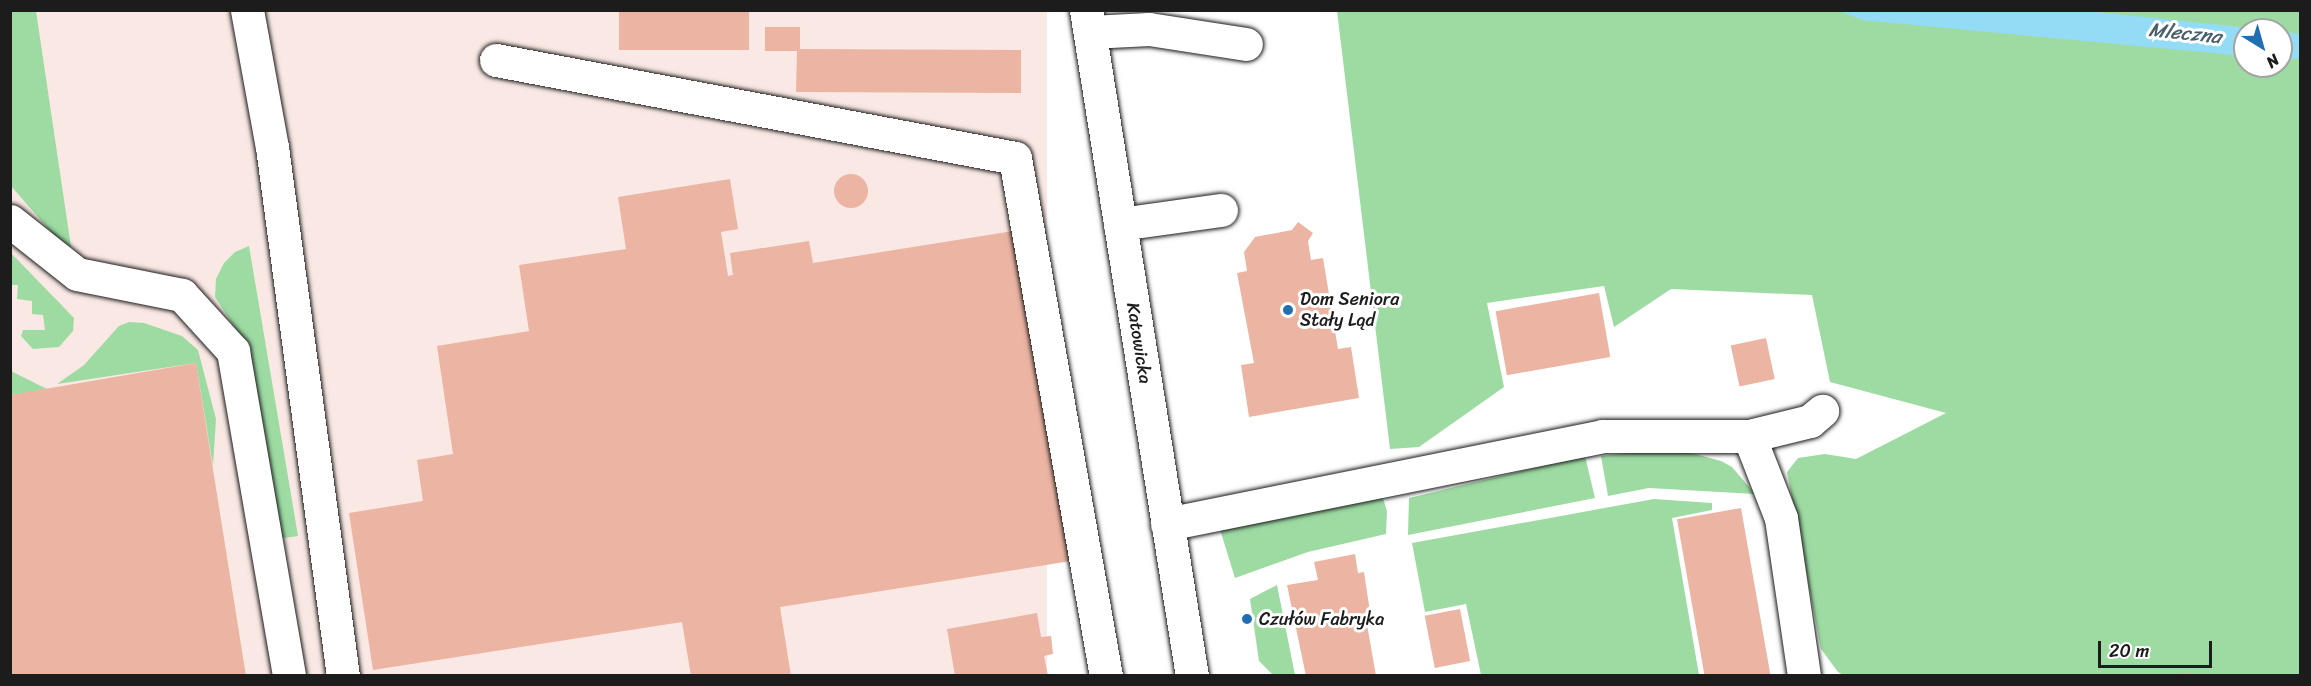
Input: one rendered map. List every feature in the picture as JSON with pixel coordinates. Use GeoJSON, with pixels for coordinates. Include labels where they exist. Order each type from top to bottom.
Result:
{"type":"FeatureCollection","features":[{"type":"Feature","properties":{"kind":"street"},"geometry":{"type":"LineString","coordinates":[[247,10],[272,147],[343,675]]}},
{"type":"Feature","properties":{"kind":"street"},"geometry":{"type":"LineString","coordinates":[[1088,21],[1149,28],[1246,44]]}},
{"type":"Feature","properties":{"kind":"street","name":"Katowicka"},"geometry":{"type":"LineString","coordinates":[[1088,21],[1192,675]]}},
{"type":"Feature","properties":{"kind":"street"},"geometry":{"type":"LineString","coordinates":[[496,60],[1015,158],[1106,675]]}},
{"type":"Feature","properties":{"kind":"street"},"geometry":{"type":"LineString","coordinates":[[1120,225],[1221,210]]}},
{"type":"Feature","properties":{"kind":"street"},"geometry":{"type":"LineString","coordinates":[[10,221],[77,274],[182,295],[233,351],[289,675]]}},
{"type":"Feature","properties":{"kind":"street"},"geometry":{"type":"LineString","coordinates":[[1167,524],[1602,436],[1749,436],[1810,421],[1822,411]]}},
{"type":"Feature","properties":{"kind":"street"},"geometry":{"type":"LineString","coordinates":[[1749,436],[1781,518],[1804,675]]}},
{"type":"Feature","properties":{"kind":"shaded area"},"geometry":{"type":"Polygon","coordinates":[[[10,11],[1047,11],[1047,675],[10,675],[10,11]]]}},
{"type":"Feature","properties":{"kind":"green space"},"geometry":{"type":"Polygon","coordinates":[[[1949,10],[2004,31],[2045,36],[2155,21],[2077,11],[2300,11],[2300,675],[1845,676],[1838,672],[1821,649],[1787,472],[1798,458],[1825,454],[1856,459],[1946,413],[1830,382],[1812,295],[1671,289],[1614,327],[1604,286],[1487,303],[1504,387],[1419,447],[1390,449],[1337,11],[1949,10]]]}},
{"type":"Feature","properties":{"kind":"green space"},"geometry":{"type":"Polygon","coordinates":[[[10,11],[36,11],[71,247],[58,240],[11,186],[10,11]]]}},
{"type":"Feature","properties":{"kind":"green space"},"geometry":{"type":"Polygon","coordinates":[[[249,246],[298,536],[277,539],[247,346],[215,297],[216,279],[224,263],[235,252],[249,246]]]}},
{"type":"Feature","properties":{"kind":"green space"},"geometry":{"type":"Polygon","coordinates":[[[10,252],[74,318],[73,331],[59,347],[33,349],[21,336],[23,330],[45,330],[43,315],[32,314],[32,301],[17,299],[18,285],[11,285],[10,252]]]}},
{"type":"Feature","properties":{"kind":"green space"},"geometry":{"type":"Polygon","coordinates":[[[129,322],[144,323],[182,336],[198,350],[216,419],[213,466],[196,363],[57,384],[84,365],[119,326],[129,322]]]}},
{"type":"Feature","properties":{"kind":"green space"},"geometry":{"type":"Polygon","coordinates":[[[11,371],[47,389],[11,395],[11,371]]]}},
{"type":"Feature","properties":{"kind":"green space"},"geometry":{"type":"Polygon","coordinates":[[[1647,451],[1684,451],[1721,461],[1732,467],[1755,494],[1649,488],[1608,496],[1601,456],[1647,451]]]}},
{"type":"Feature","properties":{"kind":"green space"},"geometry":{"type":"Polygon","coordinates":[[[1585,456],[1595,498],[1408,535],[1409,498],[1585,456]]]}},
{"type":"Feature","properties":{"kind":"green space"},"geometry":{"type":"Polygon","coordinates":[[[1381,492],[1387,511],[1386,534],[1308,552],[1235,578],[1218,523],[1381,492]]]}},
{"type":"Feature","properties":{"kind":"green space"},"geometry":{"type":"Polygon","coordinates":[[[1654,499],[1712,503],[1712,510],[1672,518],[1699,675],[1481,675],[1466,604],[1425,612],[1412,543],[1654,499]]]}},
{"type":"Feature","properties":{"kind":"green space"},"geometry":{"type":"Polygon","coordinates":[[[1277,585],[1295,675],[1273,675],[1259,661],[1250,599],[1277,585]]]}},
{"type":"Feature","properties":{"kind":"water","name":"Mleczna"},"geometry":{"type":"Polygon","coordinates":[[[2077,10],[2233,26],[2233,55],[1862,20],[1840,11],[2077,10]]]}},
{"type":"Feature","properties":{"kind":"water"},"geometry":{"type":"Polygon","coordinates":[[[2293,33],[2300,34],[2300,59],[2293,59],[2293,33]]]}},
{"type":"Feature","properties":{"kind":"building"},"geometry":{"type":"Polygon","coordinates":[[[619,10],[749,10],[749,50],[619,50],[619,10]]]}},
{"type":"Feature","properties":{"kind":"building"},"geometry":{"type":"Polygon","coordinates":[[[765,27],[800,27],[800,49],[1021,50],[1021,93],[796,92],[797,51],[765,51],[765,27]]]}},
{"type":"Feature","properties":{"kind":"building"},"geometry":{"type":"Polygon","coordinates":[[[851,174],[863,179],[868,191],[863,203],[851,208],[839,203],[834,191],[839,179],[851,174]]]}},
{"type":"Feature","properties":{"kind":"building"},"geometry":{"type":"Polygon","coordinates":[[[730,179],[738,229],[721,232],[728,276],[733,275],[730,253],[809,241],[813,263],[1019,230],[1071,561],[780,607],[791,676],[691,676],[682,622],[373,670],[349,513],[423,501],[417,460],[453,454],[437,346],[529,331],[519,265],[626,249],[618,197],[730,179]]]}},
{"type":"Feature","properties":{"kind":"building","name":"Dom Seniora Stały Ląd"},"geometry":{"type":"Polygon","coordinates":[[[1298,222],[1313,233],[1308,241],[1311,260],[1323,258],[1338,349],[1351,347],[1359,398],[1249,417],[1241,365],[1254,363],[1237,273],[1247,271],[1244,252],[1255,237],[1292,230],[1298,222]]]}},
{"type":"Feature","properties":{"kind":"building"},"geometry":{"type":"Polygon","coordinates":[[[1599,293],[1610,357],[1507,375],[1496,311],[1599,293]]]}},
{"type":"Feature","properties":{"kind":"building"},"geometry":{"type":"Polygon","coordinates":[[[1766,338],[1775,379],[1740,387],[1731,345],[1766,338]]]}},
{"type":"Feature","properties":{"kind":"building"},"geometry":{"type":"Polygon","coordinates":[[[196,363],[246,676],[10,676],[10,395],[196,363]]]}},
{"type":"Feature","properties":{"kind":"building"},"geometry":{"type":"Polygon","coordinates":[[[1741,508],[1771,675],[1705,676],[1677,519],[1741,508]]]}},
{"type":"Feature","properties":{"kind":"building"},"geometry":{"type":"Polygon","coordinates":[[[1355,554],[1358,573],[1364,572],[1370,612],[1365,613],[1376,676],[1306,676],[1287,585],[1318,580],[1314,562],[1355,554]]]}},
{"type":"Feature","properties":{"kind":"building"},"geometry":{"type":"Polygon","coordinates":[[[1460,609],[1470,661],[1435,668],[1425,616],[1460,609]]]}},
{"type":"Feature","properties":{"kind":"building"},"geometry":{"type":"Polygon","coordinates":[[[1037,613],[1041,637],[1051,636],[1053,654],[1044,656],[1048,676],[955,676],[947,629],[1037,613]]]}},
{"type":"Feature","properties":{"kind":"building"},"geometry":{"type":"Polygon","coordinates":[[[2177,673],[2197,674],[2197,676],[2177,676],[2177,673]]]}},
{"type":"Feature","properties":{"kind":"place","name":"Dom Seniora Stały Ląd"},"geometry":{"type":"Point","coordinates":[1288,310]}},
{"type":"Feature","properties":{"kind":"place","name":"Czułów Fabryka"},"geometry":{"type":"Point","coordinates":[1247,619]}}]}
